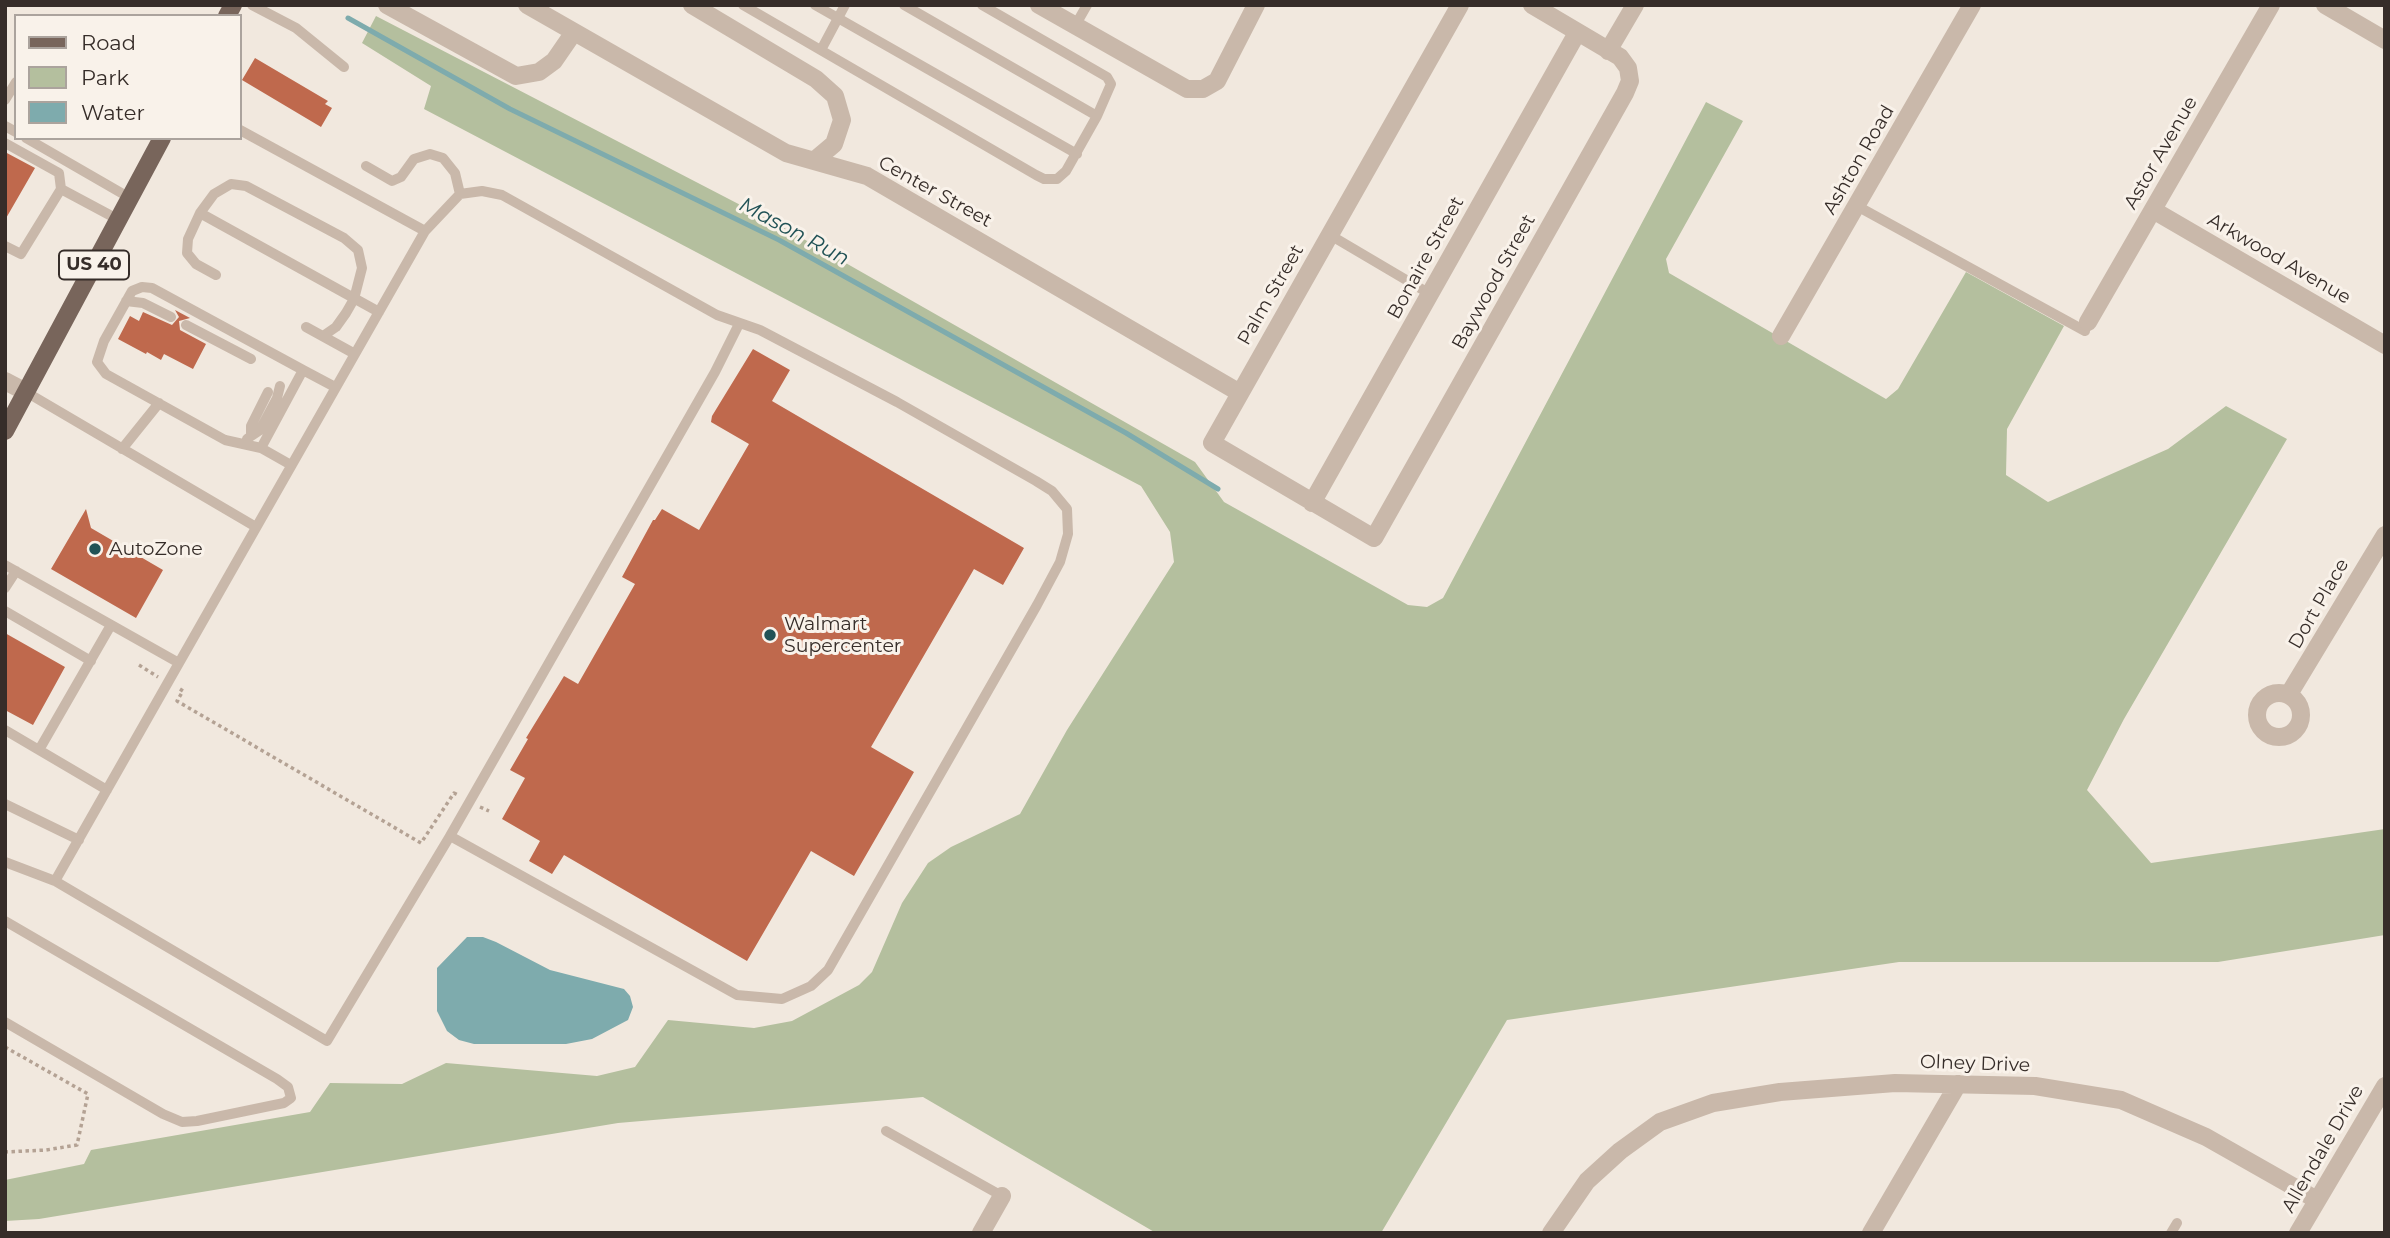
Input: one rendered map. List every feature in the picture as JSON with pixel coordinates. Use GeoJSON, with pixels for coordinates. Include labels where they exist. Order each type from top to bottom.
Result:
{"type":"FeatureCollection","features":[{"type":"Feature","properties":{"kind":"main road","name":"US 40"},"geometry":{"type":"LineString","coordinates":[[5,432],[130,198],[156,140]]}},
{"type":"Feature","properties":{"kind":"street"},"geometry":{"type":"LineString","coordinates":[[387,5],[516,76],[539,72],[554,61],[574,32]]}},
{"type":"Feature","properties":{"kind":"street","name":"Center Street"},"geometry":{"type":"LineString","coordinates":[[527,5],[786,153],[867,176],[1240,393]]}},
{"type":"Feature","properties":{"kind":"street"},"geometry":{"type":"LineString","coordinates":[[692,5],[816,79],[835,96],[842,120],[834,144],[815,160]]}},
{"type":"Feature","properties":{"kind":"street"},"geometry":{"type":"LineString","coordinates":[[1039,5],[1187,89],[1203,89],[1217,81],[1256,5]]}},
{"type":"Feature","properties":{"kind":"street","name":"Palm Street"},"geometry":{"type":"LineString","coordinates":[[1374,538],[1212,443],[1460,5]]}},
{"type":"Feature","properties":{"kind":"street"},"geometry":{"type":"LineString","coordinates":[[1532,5],[1608,51],[1635,5]]}},
{"type":"Feature","properties":{"kind":"street","name":"Ashton Road"},"geometry":{"type":"LineString","coordinates":[[1781,336],[1972,5]]}},
{"type":"Feature","properties":{"kind":"street","name":"Astor Avenue"},"geometry":{"type":"LineString","coordinates":[[2086,326],[2271,5]]}},
{"type":"Feature","properties":{"kind":"street"},"geometry":{"type":"LineString","coordinates":[[2325,5],[2385,40]]}},
{"type":"Feature","properties":{"kind":"street","name":"Bonaire Street"},"geometry":{"type":"LineString","coordinates":[[1312,503],[1577,33]]}},
{"type":"Feature","properties":{"kind":"street","name":"Baywood Street"},"geometry":{"type":"LineString","coordinates":[[1374,538],[1625,93],[1630,81],[1628,68],[1620,57],[1608,51]]}},
{"type":"Feature","properties":{"kind":"street","name":"Arkwood Avenue"},"geometry":{"type":"LineString","coordinates":[[2153,210],[2385,345]]}},
{"type":"Feature","properties":{"kind":"street"},"geometry":{"type":"LineString","coordinates":[[5,381],[26,393]]}},
{"type":"Feature","properties":{"kind":"street","name":"Dort Place"},"geometry":{"type":"LineString","coordinates":[[2288,695],[2385,535]]}},
{"type":"Feature","properties":{"kind":"street","name":"Olney Drive"},"geometry":{"type":"LineString","coordinates":[[1551,1233],[1587,1181],[1620,1151],[1660,1122],[1713,1103],[1780,1092],[1895,1083],[2035,1086],[2121,1100],[2206,1137],[2317,1200]]}},
{"type":"Feature","properties":{"kind":"street"},"geometry":{"type":"LineString","coordinates":[[1871,1233],[1958,1084]]}},
{"type":"Feature","properties":{"kind":"street","name":"Allendale Drive"},"geometry":{"type":"LineString","coordinates":[[2298,1233],[2385,1086]]}},
{"type":"Feature","properties":{"kind":"street"},"geometry":{"type":"LineString","coordinates":[[981,1233],[1002,1196]]}},
{"type":"Feature","properties":{"kind":"lane"},"geometry":{"type":"LineString","coordinates":[[252,5],[296,29],[344,67]]}},
{"type":"Feature","properties":{"kind":"lane"},"geometry":{"type":"LineString","coordinates":[[743,5],[1044,179],[1057,179],[1077,154],[1111,84],[1107,77],[982,5]]}},
{"type":"Feature","properties":{"kind":"lane"},"geometry":{"type":"LineString","coordinates":[[815,5],[1077,154]]}},
{"type":"Feature","properties":{"kind":"lane"},"geometry":{"type":"LineString","coordinates":[[821,50],[845,5]]}},
{"type":"Feature","properties":{"kind":"lane"},"geometry":{"type":"LineString","coordinates":[[904,5],[1097,116]]}},
{"type":"Feature","properties":{"kind":"lane"},"geometry":{"type":"LineString","coordinates":[[1075,26],[1087,5]]}},
{"type":"Feature","properties":{"kind":"lane"},"geometry":{"type":"LineString","coordinates":[[242,131],[425,231]]}},
{"type":"Feature","properties":{"kind":"lane"},"geometry":{"type":"LineString","coordinates":[[29,140],[130,198]]}},
{"type":"Feature","properties":{"kind":"lane"},"geometry":{"type":"LineString","coordinates":[[5,144],[59,173],[61,189],[21,254],[5,246]]}},
{"type":"Feature","properties":{"kind":"lane"},"geometry":{"type":"LineString","coordinates":[[366,166],[392,181],[401,177],[414,159],[430,154],[443,158],[455,173],[460,194]]}},
{"type":"Feature","properties":{"kind":"lane"},"geometry":{"type":"LineString","coordinates":[[216,275],[196,264],[187,253],[188,240],[200,214],[214,194],[231,184],[246,186],[344,238],[358,250],[362,268],[354,299],[336,327],[323,336]]}},
{"type":"Feature","properties":{"kind":"lane"},"geometry":{"type":"LineString","coordinates":[[61,189],[119,219]]}},
{"type":"Feature","properties":{"kind":"lane"},"geometry":{"type":"LineString","coordinates":[[55,881],[425,231],[460,194],[482,191],[502,195],[717,315],[760,330],[897,402],[1052,491],[1067,509],[1068,534],[1060,562],[1037,605],[828,970],[811,986],[782,999],[737,995],[450,836]]}},
{"type":"Feature","properties":{"kind":"lane"},"geometry":{"type":"LineString","coordinates":[[1857,205],[2086,326]]}},
{"type":"Feature","properties":{"kind":"lane"},"geometry":{"type":"LineString","coordinates":[[200,214],[379,312]]}},
{"type":"Feature","properties":{"kind":"lane"},"geometry":{"type":"LineString","coordinates":[[1330,235],[1430,294]]}},
{"type":"Feature","properties":{"kind":"lane"},"geometry":{"type":"LineString","coordinates":[[291,465],[247,440],[225,440],[106,374],[97,362],[104,341],[126,301],[132,291],[142,287],[152,288],[335,387]]}},
{"type":"Feature","properties":{"kind":"lane"},"geometry":{"type":"LineString","coordinates":[[126,301],[143,303],[174,313]]}},
{"type":"Feature","properties":{"kind":"lane"},"geometry":{"type":"LineString","coordinates":[[188,321],[253,355]]}},
{"type":"Feature","properties":{"kind":"lane"},"geometry":{"type":"LineString","coordinates":[[5,862],[55,881],[327,1041],[470,802],[715,372],[739,324]]}},
{"type":"Feature","properties":{"kind":"lane"},"geometry":{"type":"LineString","coordinates":[[306,327],[355,354]]}},
{"type":"Feature","properties":{"kind":"lane"},"geometry":{"type":"LineString","coordinates":[[261,448],[303,370]]}},
{"type":"Feature","properties":{"kind":"lane"},"geometry":{"type":"LineString","coordinates":[[247,440],[260,430],[277,398],[280,386]]}},
{"type":"Feature","properties":{"kind":"lane"},"geometry":{"type":"LineString","coordinates":[[247,440],[268,392]]}},
{"type":"Feature","properties":{"kind":"lane"},"geometry":{"type":"LineString","coordinates":[[26,393],[256,527]]}},
{"type":"Feature","properties":{"kind":"lane"},"geometry":{"type":"LineString","coordinates":[[122,449],[159,403]]}},
{"type":"Feature","properties":{"kind":"lane"},"geometry":{"type":"LineString","coordinates":[[5,587],[10,568],[179,663]]}},
{"type":"Feature","properties":{"kind":"lane"},"geometry":{"type":"LineString","coordinates":[[5,611],[90,661]]}},
{"type":"Feature","properties":{"kind":"lane"},"geometry":{"type":"LineString","coordinates":[[39,750],[111,625]]}},
{"type":"Feature","properties":{"kind":"lane"},"geometry":{"type":"LineString","coordinates":[[5,730],[107,790]]}},
{"type":"Feature","properties":{"kind":"lane"},"geometry":{"type":"LineString","coordinates":[[5,804],[79,840]]}},
{"type":"Feature","properties":{"kind":"lane"},"geometry":{"type":"LineString","coordinates":[[5,921],[277,1079],[288,1087],[291,1097],[284,1103],[182,1122],[163,1114],[5,1021]]}},
{"type":"Feature","properties":{"kind":"lane"},"geometry":{"type":"LineString","coordinates":[[886,1131],[1002,1196]]}},
{"type":"Feature","properties":{"kind":"path"},"geometry":{"type":"LineString","coordinates":[[139,665],[183,691],[177,702],[421,843],[454,793],[489,811]]}},
{"type":"Feature","properties":{"kind":"path"},"geometry":{"type":"LineString","coordinates":[[5,1047],[88,1094],[77,1145],[5,1152]]}},
{"type":"Feature","properties":{"kind":"green space"},"geometry":{"type":"Polygon","coordinates":[[[376,16],[779,225],[1195,462],[1224,502],[1408,605],[1427,607],[1443,598],[1706,102],[1743,121],[1666,259],[1669,273],[1886,399],[1898,389],[1966,272],[2064,326],[2007,429],[2006,475],[2048,502],[2168,449],[2226,406],[2287,439],[2124,719],[2087,790],[2151,863],[2385,829],[2385,935],[2218,962],[1899,962],[1507,1020],[1381,1233],[1156,1233],[923,1097],[618,1123],[39,1219],[5,1221],[5,1180],[84,1164],[91,1150],[310,1112],[330,1083],[402,1084],[446,1063],[597,1076],[635,1067],[668,1020],[754,1028],[792,1021],[859,985],[872,972],[902,903],[928,863],[951,847],[1020,814],[1067,730],[1174,562],[1170,532],[1141,486],[424,109],[431,86],[362,43],[376,16]]]}},
{"type":"Feature","properties":{"kind":"water"},"geometry":{"type":"Polygon","coordinates":[[[467,937],[483,937],[496,942],[550,970],[624,989],[630,996],[633,1007],[628,1020],[592,1039],[566,1044],[474,1044],[459,1040],[447,1031],[437,1011],[437,968],[467,937]]]}},
{"type":"Feature","properties":{"kind":"building"},"geometry":{"type":"Polygon","coordinates":[[[255,58],[328,101],[325,104],[332,108],[321,127],[242,80],[255,58]]]}},
{"type":"Feature","properties":{"kind":"building"},"geometry":{"type":"Polygon","coordinates":[[[5,152],[35,168],[5,220],[5,152]]]}},
{"type":"Feature","properties":{"kind":"building"},"geometry":{"type":"Polygon","coordinates":[[[175,310],[190,318],[179,321],[180,330],[206,344],[193,369],[164,354],[161,360],[147,352],[146,354],[118,339],[130,316],[139,321],[143,312],[172,325],[179,317],[175,310]]]}},
{"type":"Feature","properties":{"kind":"building","name":"Walmart Supercenter"},"geometry":{"type":"Polygon","coordinates":[[[753,349],[790,370],[772,401],[1024,548],[1003,585],[974,569],[871,747],[914,772],[854,876],[811,851],[747,961],[564,855],[552,874],[529,861],[540,841],[502,819],[525,778],[510,770],[528,739],[526,738],[564,676],[578,684],[635,584],[622,577],[653,520],[662,509],[699,530],[749,444],[711,422],[712,416],[753,349]]]}},
{"type":"Feature","properties":{"kind":"building","name":"AutoZone"},"geometry":{"type":"Polygon","coordinates":[[[86,509],[91,528],[163,570],[136,618],[51,569],[86,509]]]}},
{"type":"Feature","properties":{"kind":"building"},"geometry":{"type":"Polygon","coordinates":[[[5,633],[65,667],[33,725],[5,710],[5,633]]]}},
{"type":"Feature","properties":{"kind":"waterway","name":"Mason Run"},"geometry":{"type":"LineString","coordinates":[[348,18],[510,109],[779,240],[1126,433],[1218,489]]}},
{"type":"Feature","properties":{"kind":"place","name":"AutoZone"},"geometry":{"type":"Point","coordinates":[95,549]}},
{"type":"Feature","properties":{"kind":"place","name":"Walmart Supercenter"},"geometry":{"type":"Point","coordinates":[770,635]}}]}
